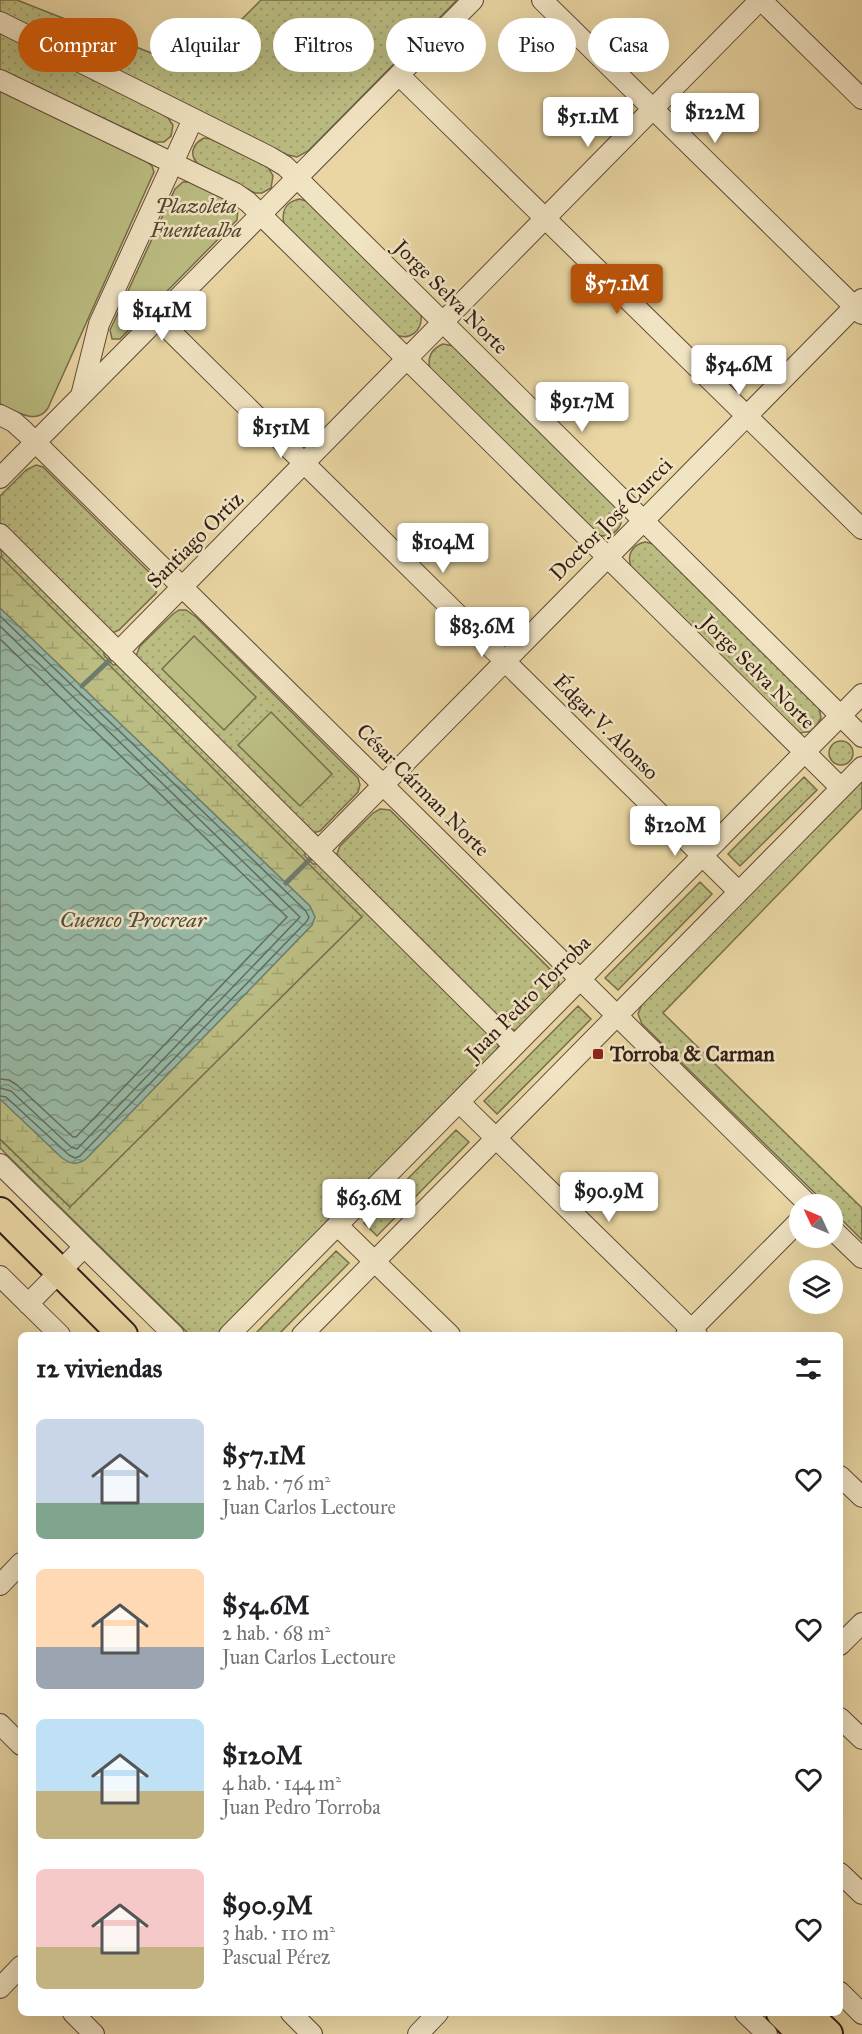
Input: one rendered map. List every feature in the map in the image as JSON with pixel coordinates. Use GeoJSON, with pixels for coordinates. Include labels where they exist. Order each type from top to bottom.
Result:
{"type":"FeatureCollection","features":[{"type":"Feature","properties":{"kind":"highway"},"geometry":{"type":"LineString","coordinates":[[0,1218],[54,1278],[98,1332]]}},
{"type":"Feature","properties":{"kind":"highway"},"geometry":{"type":"LineString","coordinates":[[54,1278],[119,1332]]}},
{"type":"Feature","properties":{"kind":"highway"},"geometry":{"type":"LineString","coordinates":[[784,2016],[802,2034]]}},
{"type":"Feature","properties":{"kind":"highway"},"geometry":{"type":"LineString","coordinates":[[809,2016],[828,2034]]}},
{"type":"Feature","properties":{"kind":"street"},"geometry":{"type":"LineString","coordinates":[[0,478],[473,0]]}},
{"type":"Feature","properties":{"kind":"street"},"geometry":{"type":"LineString","coordinates":[[542,0],[859,307]]}},
{"type":"Feature","properties":{"kind":"street"},"geometry":{"type":"LineString","coordinates":[[761,0],[862,99]]}},
{"type":"Feature","properties":{"kind":"street","name":"Santiago Ortiz"},"geometry":{"type":"LineString","coordinates":[[118,652],[761,0]]}},
{"type":"Feature","properties":{"kind":"street","name":"Jorge Selva Norte"},"geometry":{"type":"LineString","coordinates":[[0,22],[275,159],[297,178],[862,737]]}},
{"type":"Feature","properties":{"kind":"street"},"geometry":{"type":"LineString","coordinates":[[399,75],[862,529]]}},
{"type":"Feature","properties":{"kind":"street","name":"Jorge Selva Norte"},"geometry":{"type":"LineString","coordinates":[[0,80],[240,196],[841,788]]}},
{"type":"Feature","properties":{"kind":"street"},"geometry":{"type":"LineString","coordinates":[[81,396],[99,324],[193,119]]}},
{"type":"Feature","properties":{"kind":"street","name":"Doctor José Curcci"},"geometry":{"type":"LineString","coordinates":[[318,851],[747,416],[859,307]]}},
{"type":"Feature","properties":{"kind":"street","name":"Édgar V. Alonso"},"geometry":{"type":"LineString","coordinates":[[158,319],[739,892]]}},
{"type":"Feature","properties":{"kind":"street","name":"César Cárman Norte"},"geometry":{"type":"LineString","coordinates":[[0,415],[18,425],[36,442],[798,1194]]}},
{"type":"Feature","properties":{"kind":"street"},"geometry":{"type":"LineString","coordinates":[[0,534],[514,1046]]}},
{"type":"Feature","properties":{"kind":"street","name":"Juan Pedro Torroba"},"geometry":{"type":"LineString","coordinates":[[232,1332],[862,694]]}},
{"type":"Feature","properties":{"kind":"street"},"geometry":{"type":"LineString","coordinates":[[305,1332],[862,767]]}},
{"type":"Feature","properties":{"kind":"street"},"geometry":{"type":"LineString","coordinates":[[459,1102],[690,1332]]}},
{"type":"Feature","properties":{"kind":"street"},"geometry":{"type":"LineString","coordinates":[[0,1164],[171,1332]]}},
{"type":"Feature","properties":{"kind":"street"},"geometry":{"type":"LineString","coordinates":[[337,1225],[447,1332]]}},
{"type":"Feature","properties":{"kind":"street"},"geometry":{"type":"LineString","coordinates":[[692,1332],[789,1231]]}},
{"type":"Feature","properties":{"kind":"street"},"geometry":{"type":"LineString","coordinates":[[843,1239],[862,1258]]}},
{"type":"Feature","properties":{"kind":"street"},"geometry":{"type":"LineString","coordinates":[[28,1304],[84,1246]]}},
{"type":"Feature","properties":{"kind":"street"},"geometry":{"type":"LineString","coordinates":[[0,1276],[57,1332]]}},
{"type":"Feature","properties":{"kind":"street"},"geometry":{"type":"LineString","coordinates":[[843,1479],[862,1497]]}},
{"type":"Feature","properties":{"kind":"street"},"geometry":{"type":"LineString","coordinates":[[0,1585],[18,1566]]}},
{"type":"Feature","properties":{"kind":"street"},"geometry":{"type":"LineString","coordinates":[[843,1643],[862,1623]]}},
{"type":"Feature","properties":{"kind":"street"},"geometry":{"type":"LineString","coordinates":[[843,1721],[862,1739]]}},
{"type":"Feature","properties":{"kind":"street"},"geometry":{"type":"LineString","coordinates":[[0,1724],[18,1742]]}},
{"type":"Feature","properties":{"kind":"street"},"geometry":{"type":"LineString","coordinates":[[843,1876],[862,1894]]}},
{"type":"Feature","properties":{"kind":"street"},"geometry":{"type":"LineString","coordinates":[[0,1988],[18,1969]]}},
{"type":"Feature","properties":{"kind":"street"},"geometry":{"type":"LineString","coordinates":[[843,1995],[862,2014]]}},
{"type":"Feature","properties":{"kind":"street"},"geometry":{"type":"LineString","coordinates":[[76,2016],[94,2034]]}},
{"type":"Feature","properties":{"kind":"street"},"geometry":{"type":"LineString","coordinates":[[294,2016],[312,2034]]}},
{"type":"Feature","properties":{"kind":"street"},"geometry":{"type":"LineString","coordinates":[[417,2034],[435,2016]]}},
{"type":"Feature","properties":{"kind":"street"},"geometry":{"type":"LineString","coordinates":[[749,2016],[767,2034]]}},
{"type":"Feature","properties":{"kind":"green space"},"geometry":{"type":"Polygon","coordinates":[[[0,0],[17,0],[63,18],[18,18],[18,22],[0,13],[0,0]]]}},
{"type":"Feature","properties":{"kind":"green space"},"geometry":{"type":"Polygon","coordinates":[[[261,0],[457,0],[439,18],[386,18],[386,72],[308,151],[297,157],[284,154],[119,72],[138,72],[138,48],[150,52],[150,72],[261,72],[261,18],[243,18],[261,0]]]}},
{"type":"Feature","properties":{"kind":"green space"},"geometry":{"type":"Polygon","coordinates":[[[0,33],[18,42],[18,72],[79,72],[166,115],[173,125],[171,136],[164,142],[154,142],[0,70],[0,33]]]}},
{"type":"Feature","properties":{"kind":"green space"},"geometry":{"type":"Polygon","coordinates":[[[0,90],[146,161],[152,166],[154,172],[48,408],[38,416],[19,413],[0,404],[0,90]]]}},
{"type":"Feature","properties":{"kind":"green space"},"geometry":{"type":"Polygon","coordinates":[[[204,138],[211,139],[268,167],[273,176],[271,188],[262,193],[255,193],[198,164],[193,157],[193,150],[194,146],[204,138]]]}},
{"type":"Feature","properties":{"kind":"green space","name":"Plazoleta Fuentealba"},"geometry":{"type":"Polygon","coordinates":[[[183,182],[190,182],[234,203],[238,209],[237,220],[120,339],[112,339],[110,330],[175,189],[183,182]]]}},
{"type":"Feature","properties":{"kind":"green space"},"geometry":{"type":"Polygon","coordinates":[[[299,199],[310,202],[421,314],[420,325],[414,333],[405,337],[394,334],[284,224],[283,215],[286,208],[291,202],[299,199]]]}},
{"type":"Feature","properties":{"kind":"green space"},"geometry":{"type":"Polygon","coordinates":[[[443,344],[454,346],[620,510],[621,522],[617,530],[608,535],[597,535],[430,369],[431,354],[435,348],[443,344]]]}},
{"type":"Feature","properties":{"kind":"green space"},"geometry":{"type":"Polygon","coordinates":[[[36,465],[43,467],[156,579],[158,586],[156,593],[119,630],[112,633],[0,527],[0,496],[26,470],[36,465]]]}},
{"type":"Feature","properties":{"kind":"green space"},"geometry":{"type":"Polygon","coordinates":[[[0,542],[104,646],[104,655],[113,665],[123,664],[305,846],[305,856],[313,864],[323,864],[499,1044],[495,1054],[219,1332],[187,1332],[0,1148],[0,1139],[70,1207],[0,542]]]}},
{"type":"Feature","properties":{"kind":"green space"},"geometry":{"type":"Polygon","coordinates":[[[640,543],[654,544],[819,707],[821,718],[813,731],[799,733],[632,570],[631,552],[640,543]]]}},
{"type":"Feature","properties":{"kind":"green space","name":"Cuenco Procrear"},"geometry":{"type":"Polygon","coordinates":[[[0,556],[362,917],[70,1207],[0,1139],[0,556]]]}},
{"type":"Feature","properties":{"kind":"green space"},"geometry":{"type":"Polygon","coordinates":[[[179,610],[186,610],[196,617],[358,778],[360,785],[358,792],[320,831],[313,833],[136,656],[140,646],[179,610]]]}},
{"type":"Feature","properties":{"kind":"green space"},"geometry":{"type":"Polygon","coordinates":[[[194,636],[256,697],[224,730],[162,669],[194,636]]]}},
{"type":"Feature","properties":{"kind":"green space"},"geometry":{"type":"Polygon","coordinates":[[[271,712],[332,774],[300,806],[238,745],[271,712]]]}},
{"type":"Feature","properties":{"kind":"green space"},"geometry":{"type":"Polygon","coordinates":[[[841,741],[846,742],[852,748],[852,758],[846,764],[841,765],[836,764],[830,758],[829,753],[830,748],[836,742],[841,741]]]}},
{"type":"Feature","properties":{"kind":"green space"},"geometry":{"type":"Polygon","coordinates":[[[804,777],[817,790],[740,866],[728,854],[804,777]]]}},
{"type":"Feature","properties":{"kind":"green space"},"geometry":{"type":"Polygon","coordinates":[[[862,781],[862,808],[663,1013],[862,1208],[862,1240],[843,1221],[843,1194],[816,1194],[642,1024],[638,1014],[642,1004],[862,781]]]}},
{"type":"Feature","properties":{"kind":"green space"},"geometry":{"type":"Polygon","coordinates":[[[380,809],[390,810],[557,976],[559,983],[557,990],[519,1029],[511,1031],[336,856],[340,846],[373,813],[380,809]]]}},
{"type":"Feature","properties":{"kind":"green space"},"geometry":{"type":"Polygon","coordinates":[[[700,882],[712,894],[618,990],[605,978],[700,882]]]}},
{"type":"Feature","properties":{"kind":"green space"},"geometry":{"type":"Polygon","coordinates":[[[578,1006],[591,1019],[497,1114],[484,1101],[578,1006]]]}},
{"type":"Feature","properties":{"kind":"green space"},"geometry":{"type":"Polygon","coordinates":[[[456,1130],[469,1142],[377,1236],[364,1223],[456,1130]]]}},
{"type":"Feature","properties":{"kind":"green space"},"geometry":{"type":"Polygon","coordinates":[[[336,1251],[349,1263],[281,1332],[257,1332],[336,1251]]]}},
{"type":"Feature","properties":{"kind":"water","name":"Cuenco Procrear"},"geometry":{"type":"Polygon","coordinates":[[[0,608],[310,906],[315,917],[312,925],[87,1158],[78,1163],[71,1163],[62,1158],[0,1099],[0,608]]]}},
{"type":"Feature","properties":{"kind":"waterway"},"geometry":{"type":"LineString","coordinates":[[82,686],[115,655]]}},
{"type":"Feature","properties":{"kind":"waterway"},"geometry":{"type":"LineString","coordinates":[[286,883],[315,854]]}},
{"type":"Feature","properties":{"kind":"place","name":"Torroba & Carman"},"geometry":{"type":"Point","coordinates":[598,1054]}}]}
